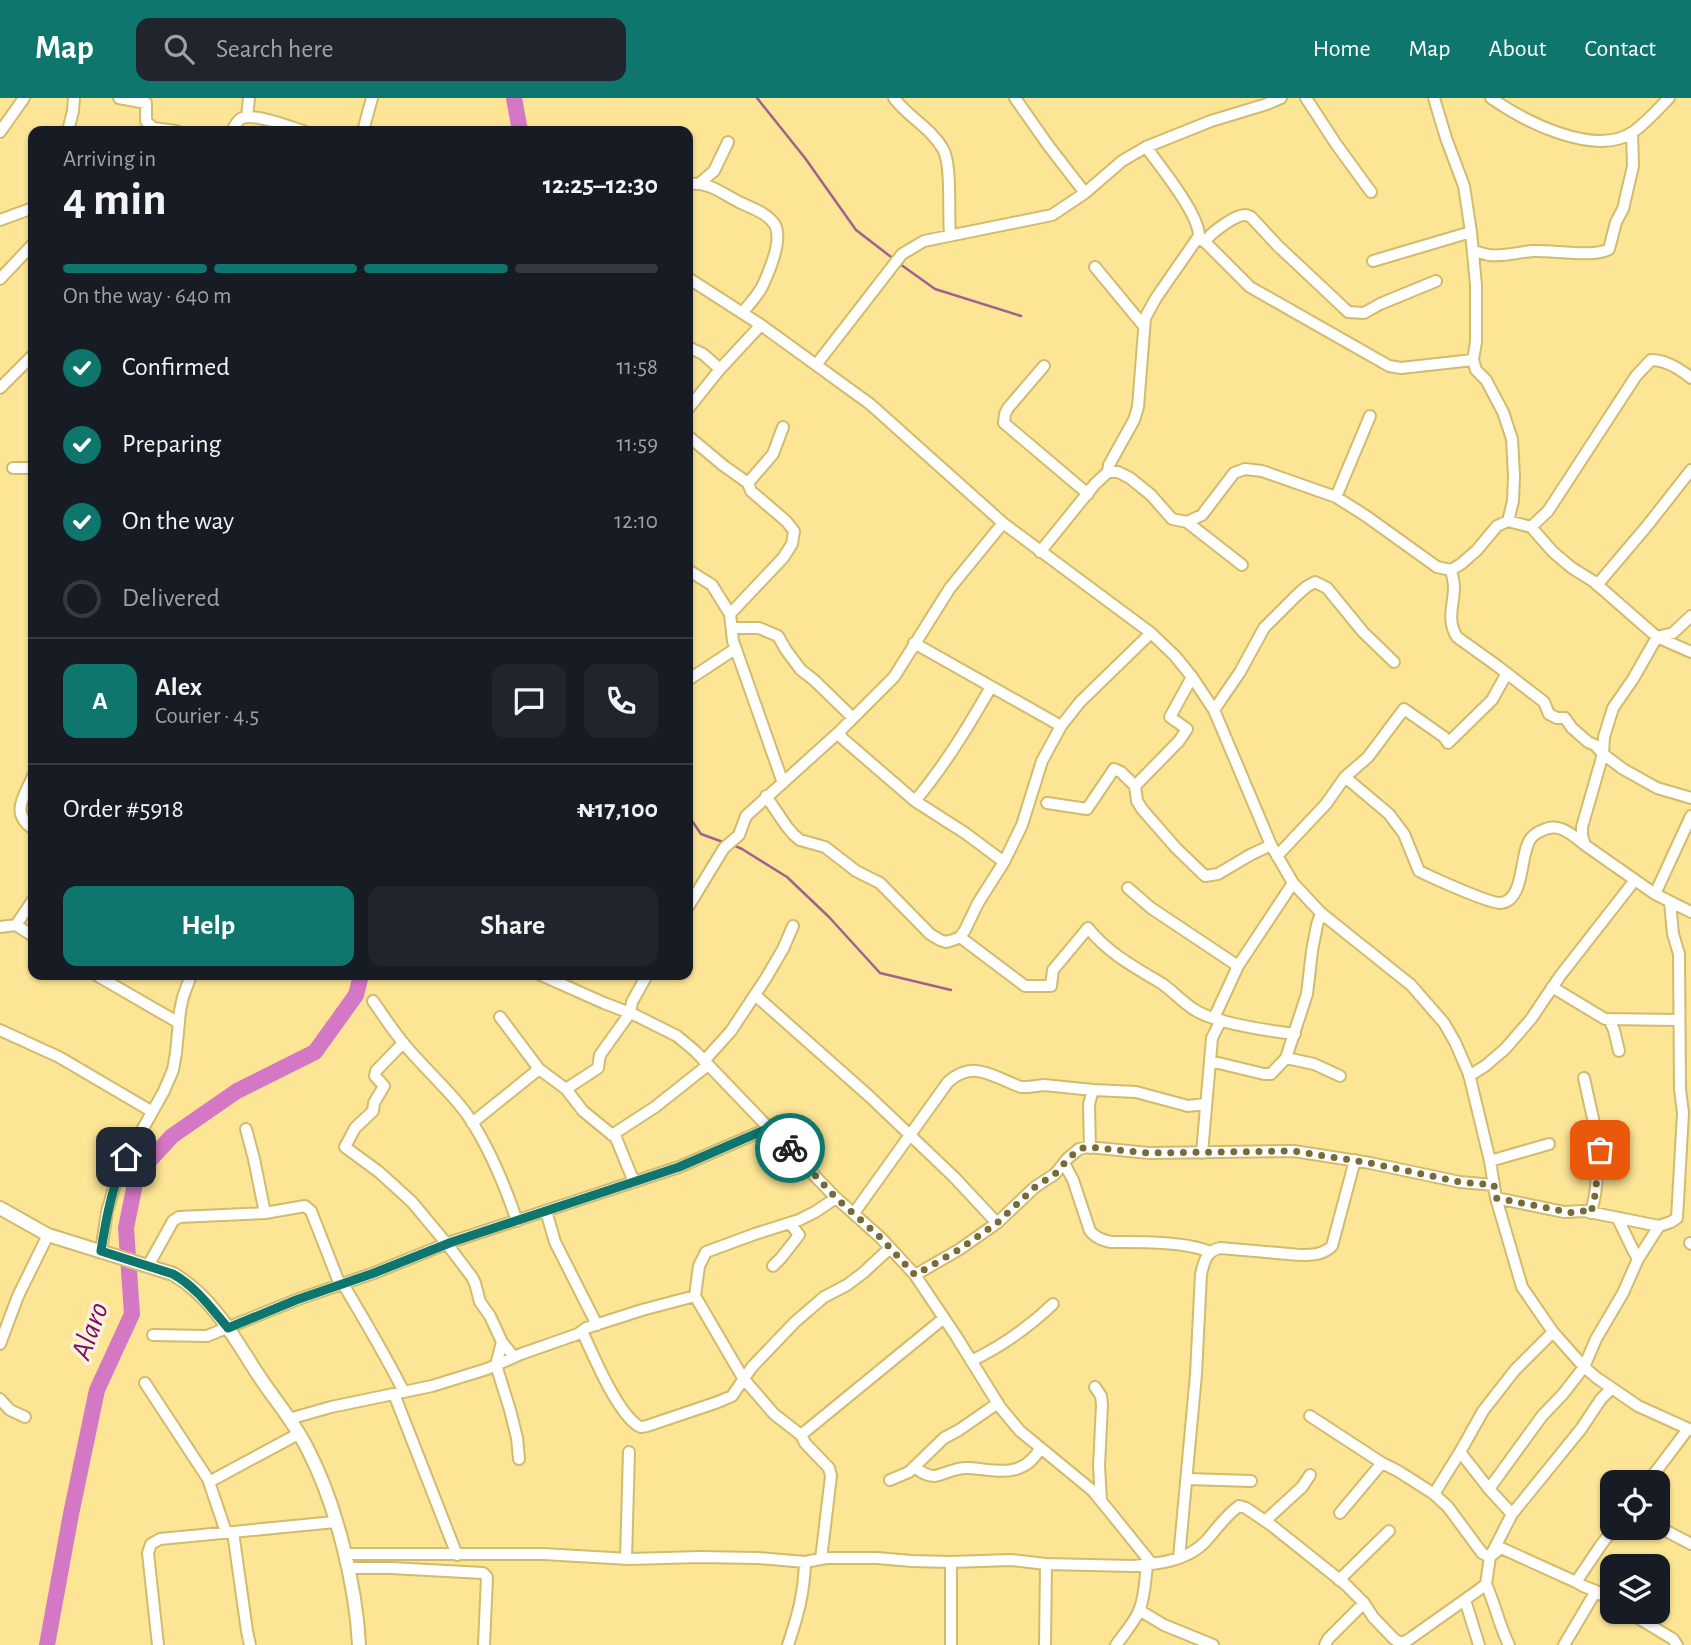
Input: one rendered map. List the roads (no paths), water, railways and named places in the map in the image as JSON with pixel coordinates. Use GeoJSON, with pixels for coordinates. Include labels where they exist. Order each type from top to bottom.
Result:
{"type":"FeatureCollection","features":[{"type":"Feature","properties":{"kind":"street"},"geometry":{"type":"LineString","coordinates":[[0,132],[24,98]]}},
{"type":"Feature","properties":{"kind":"street"},"geometry":{"type":"LineString","coordinates":[[69,126],[74,98]]}},
{"type":"Feature","properties":{"kind":"street"},"geometry":{"type":"LineString","coordinates":[[119,98],[146,103],[146,121],[151,126]]}},
{"type":"Feature","properties":{"kind":"street"},"geometry":{"type":"LineString","coordinates":[[247,117],[249,98]]}},
{"type":"Feature","properties":{"kind":"street"},"geometry":{"type":"LineString","coordinates":[[364,126],[372,98]]}},
{"type":"Feature","properties":{"kind":"street"},"geometry":{"type":"LineString","coordinates":[[894,98],[944,150],[950,235]]}},
{"type":"Feature","properties":{"kind":"street"},"geometry":{"type":"LineString","coordinates":[[1015,98],[1085,193]]}},
{"type":"Feature","properties":{"kind":"street"},"geometry":{"type":"LineString","coordinates":[[817,365],[902,254],[925,241],[1052,215],[1085,193],[1122,160],[1146,147],[1211,121],[1282,98]]}},
{"type":"Feature","properties":{"kind":"street"},"geometry":{"type":"LineString","coordinates":[[1306,98],[1371,192]]}},
{"type":"Feature","properties":{"kind":"street"},"geometry":{"type":"LineString","coordinates":[[1434,98],[1464,186],[1471,232],[1476,285],[1476,342],[1473,360],[1476,370],[1486,380],[1503,412],[1511,439],[1513,501],[1508,521]]}},
{"type":"Feature","properties":{"kind":"street"},"geometry":{"type":"LineString","coordinates":[[1491,98],[1547,130],[1587,140],[1613,140],[1632,133],[1669,98]]}},
{"type":"Feature","properties":{"kind":"street"},"geometry":{"type":"LineString","coordinates":[[234,126],[241,118],[247,117],[287,126]]}},
{"type":"Feature","properties":{"kind":"street"},"geometry":{"type":"LineString","coordinates":[[1473,251],[1490,255],[1532,251],[1605,252],[1609,249],[1616,222],[1623,209],[1633,166],[1632,133]]}},
{"type":"Feature","properties":{"kind":"street"},"geometry":{"type":"LineString","coordinates":[[701,183],[714,171],[728,142]]}},
{"type":"Feature","properties":{"kind":"street"},"geometry":{"type":"LineString","coordinates":[[1146,147],[1195,219],[1202,240],[1250,287],[1389,366],[1401,368],[1473,360]]}},
{"type":"Feature","properties":{"kind":"street"},"geometry":{"type":"LineString","coordinates":[[693,184],[701,183],[765,215],[774,224],[779,237],[761,288],[742,313]]}},
{"type":"Feature","properties":{"kind":"street"},"geometry":{"type":"LineString","coordinates":[[0,220],[28,210]]}},
{"type":"Feature","properties":{"kind":"street"},"geometry":{"type":"LineString","coordinates":[[1040,552],[1070,513],[1108,472],[1138,407],[1145,318],[1156,298],[1202,240],[1212,233],[1236,218],[1246,215],[1251,217],[1348,312],[1355,314],[1364,313],[1380,303],[1436,281]]}},
{"type":"Feature","properties":{"kind":"street"},"geometry":{"type":"LineString","coordinates":[[1373,261],[1471,232]]}},
{"type":"Feature","properties":{"kind":"street"},"geometry":{"type":"LineString","coordinates":[[0,278],[28,249]]}},
{"type":"Feature","properties":{"kind":"street"},"geometry":{"type":"LineString","coordinates":[[1095,267],[1143,325]]}},
{"type":"Feature","properties":{"kind":"street"},"geometry":{"type":"LineString","coordinates":[[693,281],[761,325],[870,404],[1003,523],[1151,633],[1175,656],[1214,710],[1271,845],[1293,883],[1321,913],[1411,985],[1444,1023],[1455,1042],[1469,1076],[1490,1161],[1496,1198],[1522,1287],[1553,1332],[1597,1378],[1638,1406],[1690,1429],[1658,1470]]}},
{"type":"Feature","properties":{"kind":"street"},"geometry":{"type":"LineString","coordinates":[[693,403],[761,325]]}},
{"type":"Feature","properties":{"kind":"street"},"geometry":{"type":"LineString","coordinates":[[693,350],[720,369]]}},
{"type":"Feature","properties":{"kind":"street"},"geometry":{"type":"LineString","coordinates":[[0,388],[28,360]]}},
{"type":"Feature","properties":{"kind":"street"},"geometry":{"type":"LineString","coordinates":[[1531,527],[1548,511],[1636,376],[1651,360],[1660,360],[1682,370],[1691,378]]}},
{"type":"Feature","properties":{"kind":"street"},"geometry":{"type":"LineString","coordinates":[[1044,366],[1008,408],[1004,423],[1088,494]]}},
{"type":"Feature","properties":{"kind":"street"},"geometry":{"type":"LineString","coordinates":[[1336,497],[1370,416]]}},
{"type":"Feature","properties":{"kind":"street"},"geometry":{"type":"LineString","coordinates":[[748,483],[773,454],[783,428]]}},
{"type":"Feature","properties":{"kind":"street"},"geometry":{"type":"LineString","coordinates":[[693,440],[748,483],[751,491],[786,520],[793,531],[792,544],[783,558],[730,614]]}},
{"type":"Feature","properties":{"kind":"street"},"geometry":{"type":"LineString","coordinates":[[13,468],[28,468]]}},
{"type":"Feature","properties":{"kind":"street"},"geometry":{"type":"LineString","coordinates":[[1187,522],[1202,515],[1234,473],[1245,469],[1262,471],[1336,497],[1437,566],[1451,570],[1477,550],[1497,526],[1508,521],[1531,527],[1553,552],[1597,585],[1657,637],[1691,652]]}},
{"type":"Feature","properties":{"kind":"street"},"geometry":{"type":"LineString","coordinates":[[1597,585],[1691,470]]}},
{"type":"Feature","properties":{"kind":"street"},"geometry":{"type":"LineString","coordinates":[[1108,472],[1123,474],[1151,495],[1172,519],[1187,522],[1242,565]]}},
{"type":"Feature","properties":{"kind":"street"},"geometry":{"type":"LineString","coordinates":[[693,899],[724,848],[739,835],[746,816],[839,732],[894,677],[950,588],[1003,523]]}},
{"type":"Feature","properties":{"kind":"street"},"geometry":{"type":"LineString","coordinates":[[1451,570],[1454,588],[1451,625],[1457,637],[1544,702],[1549,714],[1564,718],[1572,729],[1623,769],[1657,788],[1691,797]]}},
{"type":"Feature","properties":{"kind":"street"},"geometry":{"type":"LineString","coordinates":[[693,573],[712,585],[730,614],[735,649],[783,783]]}},
{"type":"Feature","properties":{"kind":"street"},"geometry":{"type":"LineString","coordinates":[[1214,710],[1240,672],[1264,628],[1306,587],[1315,582],[1327,588],[1363,632],[1394,662]]}},
{"type":"Feature","properties":{"kind":"street"},"geometry":{"type":"LineString","coordinates":[[1585,845],[1582,827],[1613,708],[1657,637],[1673,633],[1691,616]]}},
{"type":"Feature","properties":{"kind":"street"},"geometry":{"type":"LineString","coordinates":[[732,628],[759,628],[778,636],[801,670],[853,718]]}},
{"type":"Feature","properties":{"kind":"street"},"geometry":{"type":"LineString","coordinates":[[766,796],[787,827],[800,839],[825,847],[856,871],[880,883],[930,934],[946,942],[960,937],[1022,825],[1042,761],[1061,726],[1080,702],[1151,633]]}},
{"type":"Feature","properties":{"kind":"street"},"geometry":{"type":"LineString","coordinates":[[914,643],[1061,726]]}},
{"type":"Feature","properties":{"kind":"street"},"geometry":{"type":"LineString","coordinates":[[693,677],[735,649]]}},
{"type":"Feature","properties":{"kind":"street"},"geometry":{"type":"LineString","coordinates":[[1277,856],[1326,804],[1345,777],[1368,757],[1404,709],[1444,737],[1448,743],[1492,700],[1507,673]]}},
{"type":"Feature","properties":{"kind":"street"},"geometry":{"type":"LineString","coordinates":[[1135,786],[1179,741],[1187,729],[1170,717],[1192,677]]}},
{"type":"Feature","properties":{"kind":"street"},"geometry":{"type":"LineString","coordinates":[[915,801],[960,740],[991,687]]}},
{"type":"Feature","properties":{"kind":"street"},"geometry":{"type":"LineString","coordinates":[[839,732],[915,801],[965,833],[1003,862]]}},
{"type":"Feature","properties":{"kind":"street"},"geometry":{"type":"LineString","coordinates":[[1047,803],[1087,808],[1114,769],[1135,786],[1142,809],[1205,876],[1218,874],[1271,845]]}},
{"type":"Feature","properties":{"kind":"street"},"geometry":{"type":"LineString","coordinates":[[1345,777],[1388,814],[1404,834],[1419,871],[1482,898],[1500,903],[1508,899],[1519,881],[1532,836],[1548,828],[1562,828],[1656,894],[1691,912]]}},
{"type":"Feature","properties":{"kind":"street"},"geometry":{"type":"LineString","coordinates":[[28,787],[20,811],[23,821],[28,826]]}},
{"type":"Feature","properties":{"kind":"street"},"geometry":{"type":"LineString","coordinates":[[1656,894],[1691,817]]}},
{"type":"Feature","properties":{"kind":"street"},"geometry":{"type":"LineString","coordinates":[[1570,833],[1582,827]]}},
{"type":"Feature","properties":{"kind":"street"},"geometry":{"type":"LineString","coordinates":[[1469,1076],[1506,1049],[1635,880]]}},
{"type":"Feature","properties":{"kind":"street"},"geometry":{"type":"LineString","coordinates":[[1202,1153],[1212,1038],[1217,1019],[1238,966],[1293,883]]}},
{"type":"Feature","properties":{"kind":"street"},"geometry":{"type":"LineString","coordinates":[[1128,887],[1151,908],[1238,966]]}},
{"type":"Feature","properties":{"kind":"street"},"geometry":{"type":"LineString","coordinates":[[1496,1198],[1564,1212],[1591,1213],[1659,1226],[1671,1223],[1677,1218],[1687,1113],[1680,1088],[1679,954],[1670,902]]}},
{"type":"Feature","properties":{"kind":"street"},"geometry":{"type":"LineString","coordinates":[[0,927],[16,925],[28,908]]}},
{"type":"Feature","properties":{"kind":"street"},"geometry":{"type":"LineString","coordinates":[[1210,1061],[1271,1074],[1286,1058],[1307,994],[1312,951],[1321,913]]}},
{"type":"Feature","properties":{"kind":"street"},"geometry":{"type":"LineString","coordinates":[[16,925],[28,933]]}},
{"type":"Feature","properties":{"kind":"street"},"geometry":{"type":"LineString","coordinates":[[612,1135],[655,1107],[706,1063],[755,995],[783,949],[793,926]]}},
{"type":"Feature","properties":{"kind":"street"},"geometry":{"type":"LineString","coordinates":[[960,937],[1025,986],[1051,986],[1053,970],[1088,928],[1112,953],[1169,988],[1196,1011],[1217,1019],[1295,1034]]}},
{"type":"Feature","properties":{"kind":"street"},"geometry":{"type":"LineString","coordinates":[[105,980],[179,1023]]}},
{"type":"Feature","properties":{"kind":"street"},"geometry":{"type":"LineString","coordinates":[[101,1251],[107,1212],[119,1171],[173,1070],[183,997],[189,980]]}},
{"type":"Feature","properties":{"kind":"street"},"geometry":{"type":"LineString","coordinates":[[552,980],[677,1036],[915,1275],[998,1404],[1020,1431],[1093,1491],[1149,1564],[1139,1610],[1116,1645]]}},
{"type":"Feature","properties":{"kind":"street"},"geometry":{"type":"LineString","coordinates":[[566,1089],[598,1068],[600,1055],[630,1013],[632,1002],[643,980]]}},
{"type":"Feature","properties":{"kind":"street"},"geometry":{"type":"LineString","coordinates":[[1552,987],[1605,1019],[1679,1020]]}},
{"type":"Feature","properties":{"kind":"street"},"geometry":{"type":"LineString","coordinates":[[755,995],[869,1096],[954,1177],[997,1223]]}},
{"type":"Feature","properties":{"kind":"street"},"geometry":{"type":"LineString","coordinates":[[373,1001],[403,1043],[458,1103],[472,1123],[502,1178],[517,1221]]}},
{"type":"Feature","properties":{"kind":"street"},"geometry":{"type":"LineString","coordinates":[[500,1017],[540,1069],[566,1089],[583,1111],[616,1138],[634,1182]]}},
{"type":"Feature","properties":{"kind":"street"},"geometry":{"type":"LineString","coordinates":[[1609,1019],[1619,1051]]}},
{"type":"Feature","properties":{"kind":"street"},"geometry":{"type":"LineString","coordinates":[[0,1030],[59,1057],[151,1111]]}},
{"type":"Feature","properties":{"kind":"street"},"geometry":{"type":"LineString","coordinates":[[403,1043],[376,1070],[376,1079],[384,1086],[374,1103],[373,1111],[355,1128],[345,1147],[379,1172],[412,1202],[447,1244],[472,1277],[480,1302],[502,1342],[514,1357]]}},
{"type":"Feature","properties":{"kind":"street"},"geometry":{"type":"LineString","coordinates":[[1286,1058],[1314,1065],[1339,1076]]}},
{"type":"Feature","properties":{"kind":"street"},"geometry":{"type":"LineString","coordinates":[[472,1123],[540,1069]]}},
{"type":"Feature","properties":{"kind":"street"},"geometry":{"type":"LineString","coordinates":[[854,1213],[948,1082],[961,1072],[975,1069],[1021,1087],[1044,1085],[1136,1092],[1188,1106],[1205,1104]]}},
{"type":"Feature","properties":{"kind":"street"},"geometry":{"type":"LineString","coordinates":[[1584,1078],[1600,1150],[1591,1213]]}},
{"type":"Feature","properties":{"kind":"street"},"geometry":{"type":"LineString","coordinates":[[1090,1148],[1089,1104],[1093,1090]]}},
{"type":"Feature","properties":{"kind":"street"},"geometry":{"type":"LineString","coordinates":[[153,1335],[206,1336],[447,1244],[679,1167],[769,1128]]}},
{"type":"Feature","properties":{"kind":"street"},"geometry":{"type":"LineString","coordinates":[[246,1129],[265,1213]]}},
{"type":"Feature","properties":{"kind":"street"},"geometry":{"type":"LineString","coordinates":[[1490,1161],[1549,1144]]}},
{"type":"Feature","properties":{"kind":"street"},"geometry":{"type":"LineString","coordinates":[[915,1275],[960,1249],[997,1223],[1035,1187],[1055,1174],[1079,1149],[1149,1153],[1293,1151],[1356,1160],[1460,1182],[1494,1185]]}},
{"type":"Feature","properties":{"kind":"street"},"geometry":{"type":"LineString","coordinates":[[1179,1558],[1188,1479],[1201,1274],[1205,1261],[1210,1252],[1220,1248],[1300,1255],[1327,1251],[1332,1246],[1356,1160]]}},
{"type":"Feature","properties":{"kind":"street"},"geometry":{"type":"LineString","coordinates":[[1064,1163],[1094,1236],[1111,1242],[1183,1246],[1202,1248],[1210,1252]]}},
{"type":"Feature","properties":{"kind":"street"},"geometry":{"type":"LineString","coordinates":[[821,1559],[831,1476],[829,1468],[805,1443],[801,1435],[774,1414],[743,1378],[695,1296],[698,1266],[706,1252],[790,1223],[815,1212],[836,1198]]}},
{"type":"Feature","properties":{"kind":"street"},"geometry":{"type":"LineString","coordinates":[[148,1266],[173,1221],[179,1217],[277,1212],[299,1206],[305,1206],[311,1211],[342,1284],[380,1346],[457,1555]]}},
{"type":"Feature","properties":{"kind":"street"},"geometry":{"type":"LineString","coordinates":[[0,1208],[48,1235],[173,1274],[197,1292],[228,1328],[308,1450],[330,1504],[349,1568],[359,1645]]}},
{"type":"Feature","properties":{"kind":"street"},"geometry":{"type":"LineString","coordinates":[[546,1211],[555,1242],[597,1325]]}},
{"type":"Feature","properties":{"kind":"street"},"geometry":{"type":"LineString","coordinates":[[1619,1219],[1639,1259]]}},
{"type":"Feature","properties":{"kind":"street"},"geometry":{"type":"LineString","coordinates":[[773,1266],[799,1234],[790,1223]]}},
{"type":"Feature","properties":{"kind":"street"},"geometry":{"type":"LineString","coordinates":[[1489,1489],[1542,1416],[1584,1367],[1596,1339],[1659,1226]]}},
{"type":"Feature","properties":{"kind":"street"},"geometry":{"type":"LineString","coordinates":[[0,1344],[48,1235]]}},
{"type":"Feature","properties":{"kind":"street"},"geometry":{"type":"LineString","coordinates":[[582,1331],[619,1405],[641,1427],[726,1399],[795,1322],[824,1297],[863,1273],[890,1248]]}},
{"type":"Feature","properties":{"kind":"street"},"geometry":{"type":"LineString","coordinates":[[289,1419],[331,1407],[432,1386],[496,1365],[597,1325],[695,1296]]}},
{"type":"Feature","properties":{"kind":"street"},"geometry":{"type":"LineString","coordinates":[[971,1361],[1008,1339],[1053,1304]]}},
{"type":"Feature","properties":{"kind":"street"},"geometry":{"type":"LineString","coordinates":[[801,1435],[944,1318]]}},
{"type":"Feature","properties":{"kind":"street"},"geometry":{"type":"LineString","coordinates":[[1434,1494],[1483,1411],[1502,1385],[1553,1332]]}},
{"type":"Feature","properties":{"kind":"street"},"geometry":{"type":"LineString","coordinates":[[502,1342],[496,1365],[513,1419],[519,1459]]}},
{"type":"Feature","properties":{"kind":"street"},"geometry":{"type":"LineString","coordinates":[[145,1383],[209,1482],[229,1532],[250,1645]]}},
{"type":"Feature","properties":{"kind":"street"},"geometry":{"type":"LineString","coordinates":[[1095,1387],[1101,1396],[1102,1405],[1099,1466],[1101,1500]]}},
{"type":"Feature","properties":{"kind":"street"},"geometry":{"type":"LineString","coordinates":[[1510,1645],[1499,1625],[1495,1604],[1486,1584],[1490,1557],[1512,1514],[1612,1388]]}},
{"type":"Feature","properties":{"kind":"street"},"geometry":{"type":"LineString","coordinates":[[0,1399],[10,1410],[25,1417]]}},
{"type":"Feature","properties":{"kind":"street"},"geometry":{"type":"LineString","coordinates":[[890,1480],[909,1472],[944,1438],[998,1404]]}},
{"type":"Feature","properties":{"kind":"street"},"geometry":{"type":"LineString","coordinates":[[1310,1416],[1434,1494],[1448,1507],[1482,1552],[1490,1557]]}},
{"type":"Feature","properties":{"kind":"street"},"geometry":{"type":"LineString","coordinates":[[209,1482],[298,1434]]}},
{"type":"Feature","properties":{"kind":"street"},"geometry":{"type":"LineString","coordinates":[[914,1467],[931,1476],[965,1468],[1009,1470],[1021,1468],[1041,1448]]}},
{"type":"Feature","properties":{"kind":"street"},"geometry":{"type":"LineString","coordinates":[[626,1559],[629,1452]]}},
{"type":"Feature","properties":{"kind":"street"},"geometry":{"type":"LineString","coordinates":[[1460,1452],[1512,1514]]}},
{"type":"Feature","properties":{"kind":"street"},"geometry":{"type":"LineString","coordinates":[[1340,1513],[1382,1463]]}},
{"type":"Feature","properties":{"kind":"street"},"geometry":{"type":"LineString","coordinates":[[1265,1521],[1302,1487],[1310,1475]]}},
{"type":"Feature","properties":{"kind":"street"},"geometry":{"type":"LineString","coordinates":[[1188,1479],[1251,1481]]}},
{"type":"Feature","properties":{"kind":"street"},"geometry":{"type":"LineString","coordinates":[[345,1554],[543,1554],[626,1559],[747,1558],[806,1562],[821,1559],[877,1558],[951,1562],[1011,1560],[1046,1564],[1133,1566],[1186,1556],[1202,1546],[1231,1511],[1239,1506],[1265,1521],[1339,1580],[1364,1603],[1394,1639],[1401,1643],[1486,1584]]}},
{"type":"Feature","properties":{"kind":"street"},"geometry":{"type":"LineString","coordinates":[[158,1645],[148,1553],[151,1544],[160,1539],[335,1522]]}},
{"type":"Feature","properties":{"kind":"street"},"geometry":{"type":"LineString","coordinates":[[1339,1580],[1389,1531]]}},
{"type":"Feature","properties":{"kind":"street"},"geometry":{"type":"LineString","coordinates":[[1670,1533],[1691,1544]]}},
{"type":"Feature","properties":{"kind":"street"},"geometry":{"type":"LineString","coordinates":[[1576,1581],[1605,1540]]}},
{"type":"Feature","properties":{"kind":"street"},"geometry":{"type":"LineString","coordinates":[[1490,1557],[1501,1548],[1600,1594]]}},
{"type":"Feature","properties":{"kind":"street"},"geometry":{"type":"LineString","coordinates":[[788,1645],[798,1616],[806,1562]]}},
{"type":"Feature","properties":{"kind":"street"},"geometry":{"type":"LineString","coordinates":[[951,1562],[951,1645]]}},
{"type":"Feature","properties":{"kind":"street"},"geometry":{"type":"LineString","coordinates":[[1045,1645],[1046,1564]]}},
{"type":"Feature","properties":{"kind":"street"},"geometry":{"type":"LineString","coordinates":[[349,1568],[482,1573],[488,1577],[484,1645]]}},
{"type":"Feature","properties":{"kind":"street"},"geometry":{"type":"LineString","coordinates":[[1564,1645],[1596,1591]]}},
{"type":"Feature","properties":{"kind":"street"},"geometry":{"type":"LineString","coordinates":[[1465,1600],[1479,1645]]}},
{"type":"Feature","properties":{"kind":"street"},"geometry":{"type":"LineString","coordinates":[[1325,1645],[1364,1603]]}},
{"type":"Feature","properties":{"kind":"street"},"geometry":{"type":"LineString","coordinates":[[1139,1610],[1164,1625],[1213,1645]]}},
{"type":"Feature","properties":{"kind":"street"},"geometry":{"type":"LineString","coordinates":[[1648,1624],[1674,1639],[1677,1645]]}},
{"type":"Feature","properties":{"kind":"waterway","name":"Alaro"},"geometry":{"type":"LineString","coordinates":[[514,98],[519,126]]}},
{"type":"Feature","properties":{"kind":"waterway"},"geometry":{"type":"LineString","coordinates":[[757,98],[805,158],[856,230],[895,260]]}},
{"type":"Feature","properties":{"kind":"waterway"},"geometry":{"type":"LineString","coordinates":[[900,264],[935,289],[1021,316]]}},
{"type":"Feature","properties":{"kind":"waterway"},"geometry":{"type":"LineString","coordinates":[[693,822],[701,834],[723,842]]}},
{"type":"Feature","properties":{"kind":"waterway"},"geometry":{"type":"LineString","coordinates":[[733,845],[787,877],[829,917],[880,973],[951,990]]}},
{"type":"Feature","properties":{"kind":"waterway","name":"Alaro"},"geometry":{"type":"LineString","coordinates":[[47,1645],[97,1390],[132,1314],[126,1228],[137,1174],[172,1136],[237,1091],[315,1052],[356,995],[360,980]]}}]}
